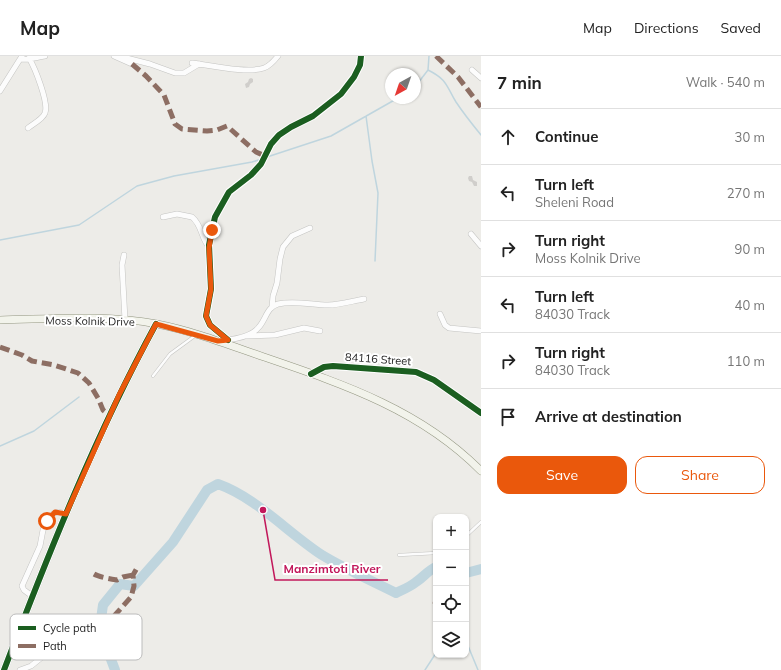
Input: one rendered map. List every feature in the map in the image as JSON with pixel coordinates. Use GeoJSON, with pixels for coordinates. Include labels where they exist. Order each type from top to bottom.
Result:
{"type":"FeatureCollection","features":[{"type":"Feature","properties":{"kind":"main road","name":"Moss Kolnik Drive"},"geometry":{"type":"LineString","coordinates":[[0,320],[67,318],[125,320],[156,324],[218,341],[372,397],[406,414],[444,438],[481,471]]}},
{"type":"Feature","properties":{"kind":"street"},"geometry":{"type":"LineString","coordinates":[[0,90],[22,57],[29,58],[45,56]]}},
{"type":"Feature","properties":{"kind":"street"},"geometry":{"type":"LineString","coordinates":[[114,56],[132,64]]}},
{"type":"Feature","properties":{"kind":"street"},"geometry":{"type":"LineString","coordinates":[[119,56],[150,64],[175,73],[184,73],[199,64]]}},
{"type":"Feature","properties":{"kind":"street"},"geometry":{"type":"LineString","coordinates":[[192,63],[234,69],[260,69],[268,66],[278,56]]}},
{"type":"Feature","properties":{"kind":"street"},"geometry":{"type":"LineString","coordinates":[[228,340],[210,325],[206,316],[211,289],[209,247],[215,217],[229,192],[246,179],[261,164],[271,144],[279,135],[313,116],[341,94],[354,77],[360,65],[361,56]]}},
{"type":"Feature","properties":{"kind":"street"},"geometry":{"type":"LineString","coordinates":[[28,128],[41,118],[46,111],[39,80],[29,58]]}},
{"type":"Feature","properties":{"kind":"street"},"geometry":{"type":"LineString","coordinates":[[472,70],[481,78]]}},
{"type":"Feature","properties":{"kind":"street"},"geometry":{"type":"LineString","coordinates":[[163,217],[177,214],[192,217],[199,224],[205,242],[209,247]]}},
{"type":"Feature","properties":{"kind":"street"},"geometry":{"type":"LineString","coordinates":[[244,336],[258,328],[272,307],[273,296],[277,285],[280,259],[284,247],[292,236],[310,228]]}},
{"type":"Feature","properties":{"kind":"street"},"geometry":{"type":"LineString","coordinates":[[470,234],[481,246]]}},
{"type":"Feature","properties":{"kind":"street"},"geometry":{"type":"LineString","coordinates":[[124,255],[122,274],[124,284],[125,320]]}},
{"type":"Feature","properties":{"kind":"street"},"geometry":{"type":"LineString","coordinates":[[272,307],[278,304],[335,304],[364,299]]}},
{"type":"Feature","properties":{"kind":"street"},"geometry":{"type":"LineString","coordinates":[[440,314],[449,328],[481,331]]}},
{"type":"Feature","properties":{"kind":"street"},"geometry":{"type":"LineString","coordinates":[[25,614],[66,514],[119,395],[156,324]]}},
{"type":"Feature","properties":{"kind":"street"},"geometry":{"type":"LineString","coordinates":[[218,341],[244,336],[275,335],[304,328],[320,331]]}},
{"type":"Feature","properties":{"kind":"street","name":"84116 Street"},"geometry":{"type":"LineString","coordinates":[[310,374],[324,367],[333,366],[416,372],[434,380],[481,413]]}},
{"type":"Feature","properties":{"kind":"street"},"geometry":{"type":"LineString","coordinates":[[32,596],[24,590],[22,586],[40,546],[43,530],[53,514],[58,512],[66,514]]}},
{"type":"Feature","properties":{"kind":"street"},"geometry":{"type":"LineString","coordinates":[[4,670],[10,654]]}},
{"type":"Feature","properties":{"kind":"street"},"geometry":{"type":"LineString","coordinates":[[20,670],[31,666],[38,660]]}},
{"type":"Feature","properties":{"kind":"lane"},"geometry":{"type":"LineString","coordinates":[[153,376],[170,354],[197,335]]}},
{"type":"Feature","properties":{"kind":"lane"},"geometry":{"type":"LineString","coordinates":[[469,533],[481,522]]}},
{"type":"Feature","properties":{"kind":"lane"},"geometry":{"type":"LineString","coordinates":[[399,555],[433,554]]}},
{"type":"Feature","properties":{"kind":"building"},"geometry":{"type":"Polygon","coordinates":[[[251,78],[253,79],[253,82],[246,88],[245,84],[251,78]]]}},
{"type":"Feature","properties":{"kind":"building"},"geometry":{"type":"Polygon","coordinates":[[[469,176],[472,176],[473,180],[477,182],[477,186],[474,186],[472,182],[469,181],[469,176]]]}},
{"type":"Feature","properties":{"kind":"waterway"},"geometry":{"type":"LineString","coordinates":[[421,79],[428,70],[429,56]]}},
{"type":"Feature","properties":{"kind":"waterway"},"geometry":{"type":"LineString","coordinates":[[428,70],[443,80],[459,106],[481,135]]}},
{"type":"Feature","properties":{"kind":"waterway"},"geometry":{"type":"LineString","coordinates":[[267,157],[331,136],[387,104]]}},
{"type":"Feature","properties":{"kind":"waterway"},"geometry":{"type":"LineString","coordinates":[[366,116],[378,193],[375,261]]}},
{"type":"Feature","properties":{"kind":"waterway"},"geometry":{"type":"LineString","coordinates":[[0,240],[79,225],[137,186],[174,176],[262,159]]}},
{"type":"Feature","properties":{"kind":"waterway"},"geometry":{"type":"LineString","coordinates":[[0,446],[34,431],[79,397]]}},
{"type":"Feature","properties":{"kind":"waterway"},"geometry":{"type":"LineString","coordinates":[[102,614],[103,605],[120,584],[134,586],[173,542],[207,490],[218,484],[246,498],[322,555],[396,593],[419,580],[433,568]]}},
{"type":"Feature","properties":{"kind":"waterway"},"geometry":{"type":"LineString","coordinates":[[469,572],[481,569]]}},
{"type":"Feature","properties":{"kind":"waterway"},"geometry":{"type":"LineString","coordinates":[[469,648],[478,670]]}},
{"type":"Feature","properties":{"kind":"waterway"},"geometry":{"type":"LineString","coordinates":[[425,670],[433,658]]}},
{"type":"Feature","properties":{"kind":"waterway"},"geometry":{"type":"LineString","coordinates":[[111,660],[115,670]]}},
{"type":"Feature","properties":{"kind":"marked path"},"geometry":{"type":"LineString","coordinates":[[436,56],[458,77],[481,107]]}},
{"type":"Feature","properties":{"kind":"marked path"},"geometry":{"type":"LineString","coordinates":[[132,64],[164,95],[175,124],[182,129],[207,131],[217,130],[227,126],[256,152],[265,156]]}},
{"type":"Feature","properties":{"kind":"marked path"},"geometry":{"type":"LineString","coordinates":[[0,347],[22,355],[32,361],[54,365],[78,373],[89,383],[103,410],[110,416]]}},
{"type":"Feature","properties":{"kind":"marked path"},"geometry":{"type":"LineString","coordinates":[[116,614],[131,597],[134,586],[133,575],[137,568]]}},
{"type":"Feature","properties":{"kind":"marked path"},"geometry":{"type":"LineString","coordinates":[[94,574],[117,580],[133,575]]}},
{"type":"Feature","properties":{"kind":"cycle path"},"geometry":{"type":"LineString","coordinates":[[228,340],[210,325],[206,316],[211,289],[209,245],[215,217],[229,192],[251,175],[261,164],[271,144],[279,135],[313,116],[341,94],[354,77],[360,65],[361,56]]}},
{"type":"Feature","properties":{"kind":"cycle path"},"geometry":{"type":"LineString","coordinates":[[26,614],[93,451],[156,324]]}},
{"type":"Feature","properties":{"kind":"cycle path"},"geometry":{"type":"LineString","coordinates":[[311,374],[324,367],[333,366],[416,372],[434,380],[481,413]]}},
{"type":"Feature","properties":{"kind":"cycle path"},"geometry":{"type":"LineString","coordinates":[[4,670],[10,654]]}},
{"type":"Feature","properties":{"kind":"place","name":"Manzimtoti River"},"geometry":{"type":"Point","coordinates":[263,510]}},
{"type":"Feature","properties":{"kind":"route"},"geometry":{"type":"LineString","coordinates":[[47,521],[55,512],[66,514],[119,395],[156,324],[218,341],[228,340],[210,325],[206,316],[211,289],[209,242],[212,230]]}}]}
